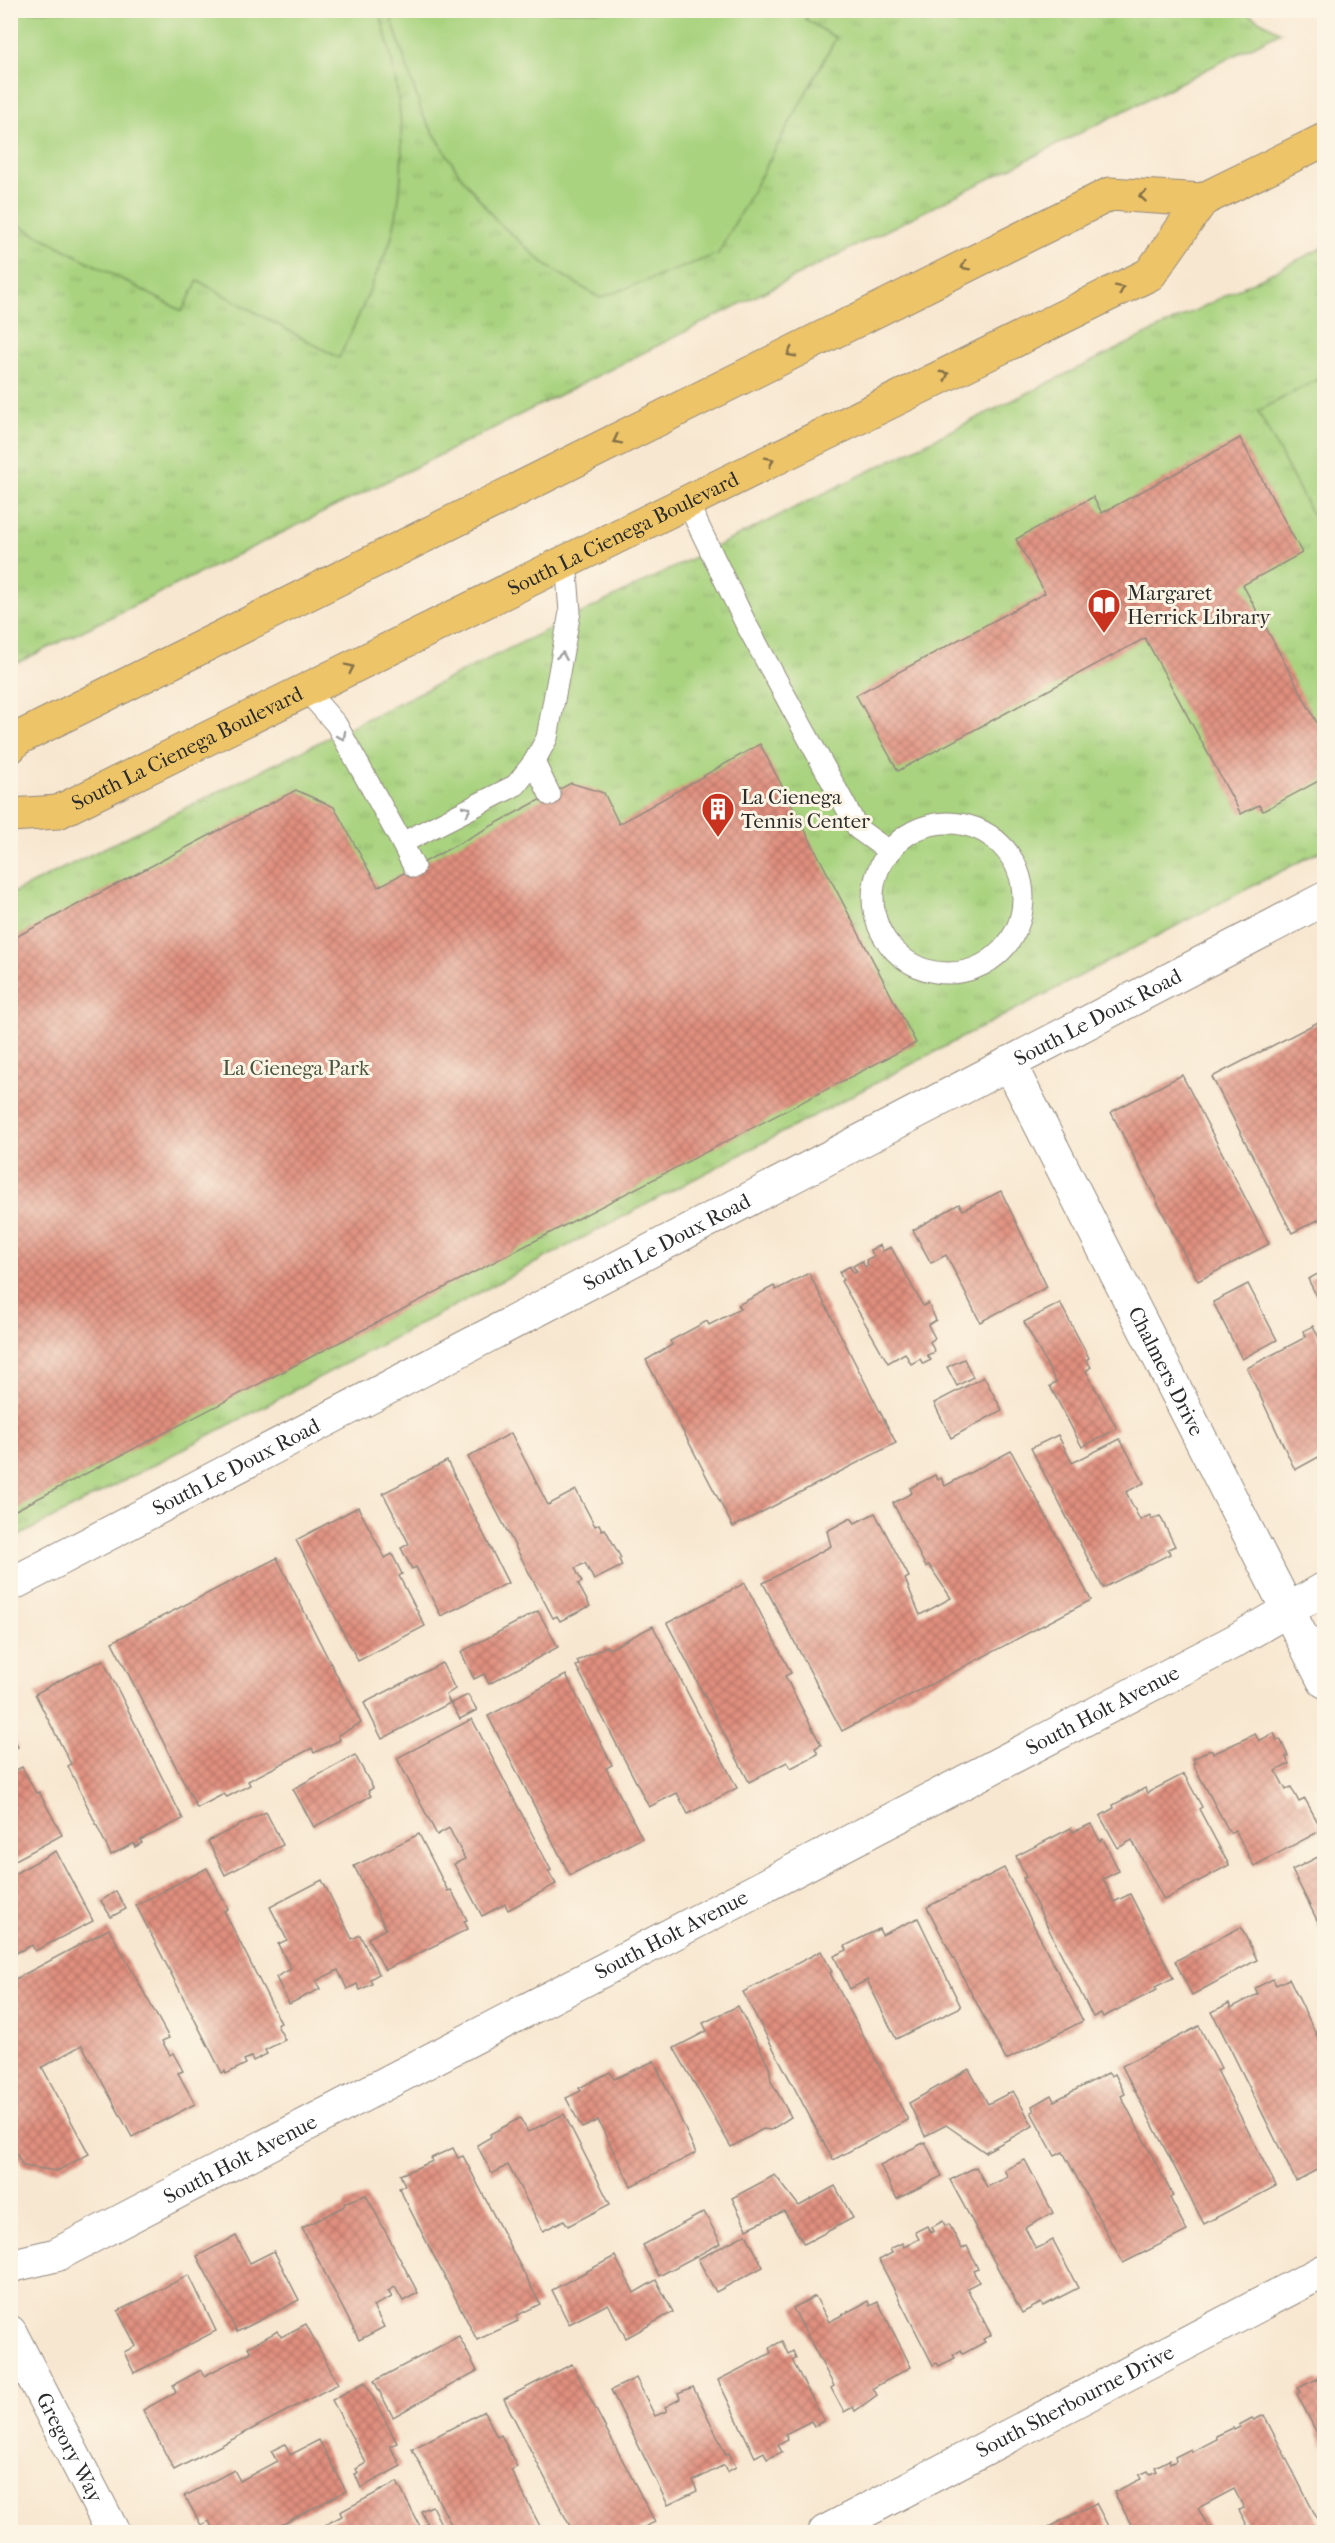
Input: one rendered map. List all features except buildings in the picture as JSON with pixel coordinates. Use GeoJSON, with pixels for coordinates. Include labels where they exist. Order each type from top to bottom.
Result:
{"type":"FeatureCollection","features":[{"type":"Feature","properties":{"kind":"main road","name":"South La Cienega Boulevard"},"geometry":{"type":"LineString","coordinates":[[10,815],[58,812],[1150,274],[1202,200],[1324,140]]}},
{"type":"Feature","properties":{"kind":"main road","name":"South La Cienega Boulevard"},"geometry":{"type":"LineString","coordinates":[[10,747],[17,740],[38,729],[1110,194],[1202,200]]}},
{"type":"Feature","properties":{"kind":"street","name":"South Le Doux Road"},"geometry":{"type":"LineString","coordinates":[[10,1585],[1324,899]]}},
{"type":"Feature","properties":{"kind":"street","name":"Chalmers Drive"},"geometry":{"type":"LineString","coordinates":[[1009,1063],[1324,1681]]}},
{"type":"Feature","properties":{"kind":"street","name":"South Holt Avenue"},"geometry":{"type":"LineString","coordinates":[[10,2266],[56,2255],[1289,1611],[1324,1589]]}},
{"type":"Feature","properties":{"kind":"street","name":"South Sherbourne Drive"},"geometry":{"type":"LineString","coordinates":[[825,2532],[1324,2271]]}},
{"type":"Feature","properties":{"kind":"street","name":"Gregory Way"},"geometry":{"type":"LineString","coordinates":[[10,2332],[114,2532]]}},
{"type":"Feature","properties":{"kind":"lane"},"geometry":{"type":"LineString","coordinates":[[687,502],[746,624],[858,830],[890,852]]}},
{"type":"Feature","properties":{"kind":"lane"},"geometry":{"type":"LineString","coordinates":[[402,843],[516,785],[534,762],[547,738],[570,612],[566,561]]}},
{"type":"Feature","properties":{"kind":"lane"},"geometry":{"type":"LineString","coordinates":[[306,690],[336,724],[414,867]]}},
{"type":"Feature","properties":{"kind":"lane"},"geometry":{"type":"LineString","coordinates":[[534,762],[550,795]]}},
{"type":"Feature","properties":{"kind":"lane"},"geometry":{"type":"LineString","coordinates":[[944,822],[969,825],[992,836],[1010,854],[1021,877],[1024,901],[1019,925],[1007,946],[989,962],[966,972],[942,973],[919,967],[898,955],[883,936],[874,912],[873,886],[882,862],[890,852],[897,842],[919,828],[944,822]]}},
{"type":"Feature","properties":{"kind":"green space"},"geometry":{"type":"Polygon","coordinates":[[[1240,10],[1281,32],[448,451],[11,666],[11,11],[1240,10]]]}},
{"type":"Feature","properties":{"kind":"green space"},"geometry":{"type":"Polygon","coordinates":[[[10,11],[379,11],[398,94],[402,151],[398,208],[389,244],[339,358],[198,281],[182,311],[11,221],[10,11]]]}},
{"type":"Feature","properties":{"kind":"green space"},"geometry":{"type":"Polygon","coordinates":[[[389,11],[810,11],[805,19],[836,38],[718,254],[600,298],[547,266],[496,220],[460,175],[423,116],[389,11]]]}},
{"type":"Feature","properties":{"kind":"green space","name":"La Cienega Park"},"geometry":{"type":"Polygon","coordinates":[[[1324,247],[1324,849],[978,1029],[11,1540],[11,894],[1324,247]]]}},
{"type":"Feature","properties":{"kind":"green space"},"geometry":{"type":"Polygon","coordinates":[[[1324,376],[1324,537],[1258,411],[1324,376]]]}},
{"type":"Feature","properties":{"kind":"place","name":"Margaret Herrick Library"},"geometry":{"type":"Point","coordinates":[1104,634]}},
{"type":"Feature","properties":{"kind":"place","name":"La Cienega Tennis Center"},"geometry":{"type":"Point","coordinates":[718,838]}}]}
